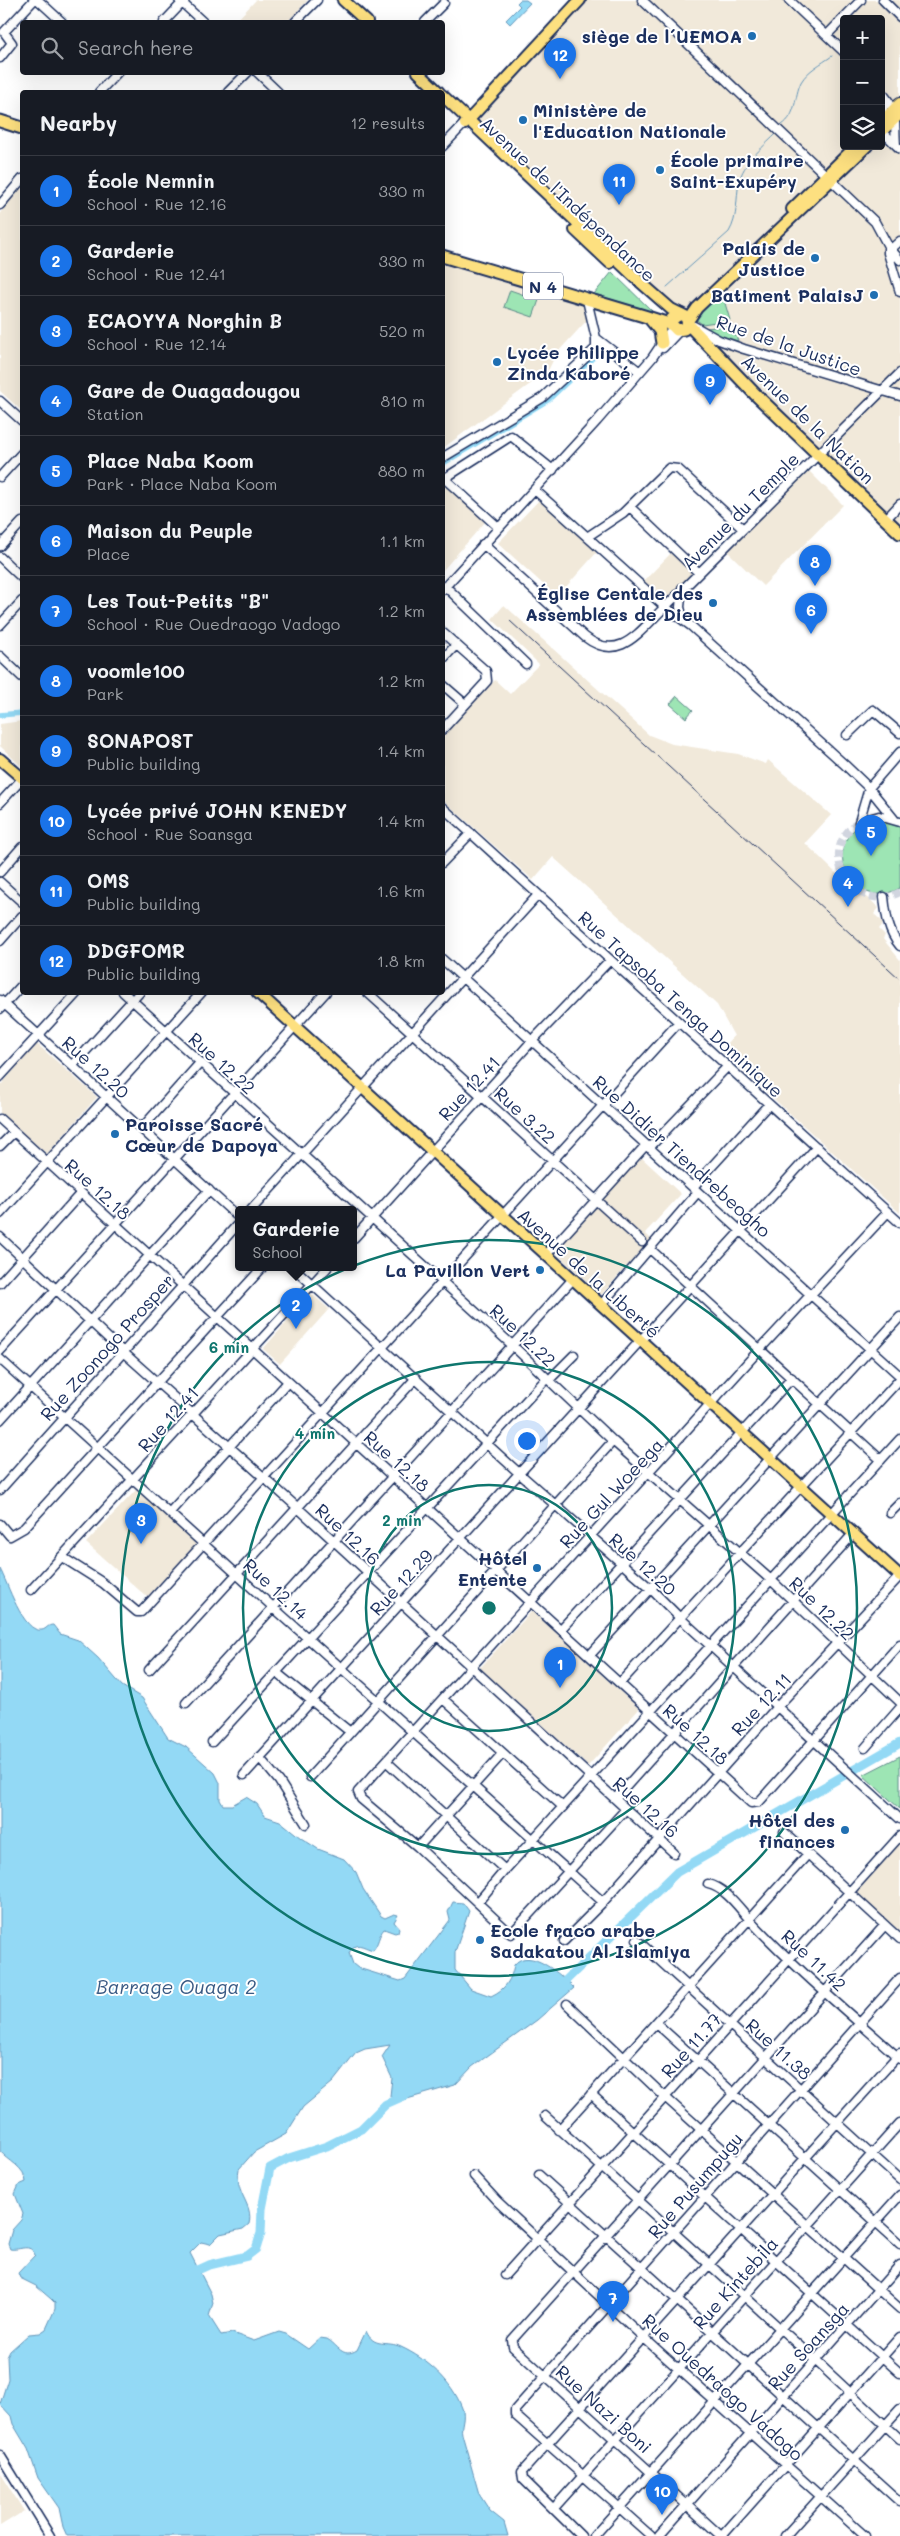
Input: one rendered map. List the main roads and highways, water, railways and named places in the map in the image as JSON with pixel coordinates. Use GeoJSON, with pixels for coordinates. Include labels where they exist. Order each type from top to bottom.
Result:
{"type":"FeatureCollection","features":[{"type":"Feature","properties":{"kind":"highway"},"geometry":{"type":"LineString","coordinates":[[0,121],[20,127]]}},
{"type":"Feature","properties":{"kind":"highway","name":"N 4"},"geometry":{"type":"LineString","coordinates":[[445,255],[647,318],[680,322]]}},
{"type":"Feature","properties":{"kind":"highway"},"geometry":{"type":"LineString","coordinates":[[647,318],[660,331],[662,343]]}},
{"type":"Feature","properties":{"kind":"highway","name":"Avenue de la Nation"},"geometry":{"type":"LineString","coordinates":[[680,322],[715,350],[755,394],[900,533]]}},
{"type":"Feature","properties":{"kind":"main road"},"geometry":{"type":"LineString","coordinates":[[336,0],[361,20]]}},
{"type":"Feature","properties":{"kind":"main road"},"geometry":{"type":"LineString","coordinates":[[343,0],[361,20]]}},
{"type":"Feature","properties":{"kind":"main road"},"geometry":{"type":"LineString","coordinates":[[466,122],[580,0]]}},
{"type":"Feature","properties":{"kind":"main road"},"geometry":{"type":"LineString","coordinates":[[414,75],[430,90]]}},
{"type":"Feature","properties":{"kind":"main road"},"geometry":{"type":"LineString","coordinates":[[421,75],[437,90]]}},
{"type":"Feature","properties":{"kind":"main road","name":"Avenue de l'Indépendance"},"geometry":{"type":"LineString","coordinates":[[445,99],[466,122],[567,218],[666,305],[680,322]]}},
{"type":"Feature","properties":{"kind":"main road","name":"Avenue de l'Indépendance"},"geometry":{"type":"LineString","coordinates":[[445,105],[466,122]]}},
{"type":"Feature","properties":{"kind":"main road"},"geometry":{"type":"LineString","coordinates":[[885,123],[897,111]]}},
{"type":"Feature","properties":{"kind":"main road"},"geometry":{"type":"LineString","coordinates":[[680,322],[697,308],[829,177],[853,150]]}},
{"type":"Feature","properties":{"kind":"main road"},"geometry":{"type":"LineString","coordinates":[[829,177],[862,150]]}},
{"type":"Feature","properties":{"kind":"main road"},"geometry":{"type":"LineString","coordinates":[[0,758],[20,776]]}},
{"type":"Feature","properties":{"kind":"main road","name":"Avenue de la Liberté"},"geometry":{"type":"LineString","coordinates":[[260,995],[900,1576]]}},
{"type":"Feature","properties":{"kind":"water"},"geometry":{"type":"Polygon","coordinates":[[[520,0],[526,0],[530,3],[510,24],[506,20],[520,6],[517,3],[520,0]]]}},
{"type":"Feature","properties":{"kind":"water","name":"Barrage Ouaga 2"},"geometry":{"type":"Polygon","coordinates":[[[0,1569],[16,1606],[28,1624],[35,1629],[42,1630],[53,1625],[60,1634],[78,1640],[98,1658],[122,1686],[142,1698],[168,1738],[186,1747],[215,1773],[220,1783],[220,1800],[223,1805],[232,1805],[246,1797],[257,1804],[265,1816],[280,1821],[318,1849],[344,1859],[356,1872],[363,1889],[381,1916],[385,1918],[394,1914],[398,1915],[394,1922],[399,1928],[398,1932],[395,1933],[384,1929],[373,1950],[360,1945],[352,1949],[349,1953],[353,1964],[358,1968],[400,1981],[405,1979],[450,1920],[448,1912],[453,1902],[463,1903],[469,1911],[455,1952],[455,1970],[471,1989],[491,1996],[507,1984],[514,1965],[520,1960],[528,1958],[545,1964],[574,1988],[537,2020],[472,2067],[455,2085],[397,2102],[390,2096],[392,2078],[382,2057],[390,2045],[365,2049],[356,2053],[333,2082],[303,2107],[286,2134],[254,2152],[239,2169],[239,2185],[249,2210],[249,2224],[243,2229],[220,2234],[210,2244],[201,2242],[190,2253],[211,2294],[213,2303],[209,2316],[221,2335],[232,2333],[254,2341],[279,2332],[286,2334],[308,2349],[320,2338],[327,2339],[340,2350],[348,2353],[357,2350],[366,2331],[373,2340],[401,2347],[429,2364],[438,2372],[458,2398],[462,2408],[462,2434],[479,2494],[490,2511],[504,2522],[508,2536],[67,2536],[59,2508],[38,2478],[28,2449],[13,2424],[11,2416],[0,2404],[8,2379],[7,2357],[10,2351],[29,2334],[40,2333],[46,2329],[55,2309],[55,2303],[36,2286],[20,2278],[18,2273],[35,2255],[28,2248],[10,2249],[8,2244],[12,2230],[21,2220],[23,2214],[15,2194],[19,2185],[26,2182],[23,2172],[0,2151],[0,1569]]]}},
{"type":"Feature","properties":{"kind":"waterway"},"geometry":{"type":"LineString","coordinates":[[782,125],[793,111],[801,82],[807,74],[832,56]]}},
{"type":"Feature","properties":{"kind":"waterway"},"geometry":{"type":"LineString","coordinates":[[667,287],[729,232],[735,214],[739,182],[744,168],[775,135]]}},
{"type":"Feature","properties":{"kind":"waterway"},"geometry":{"type":"LineString","coordinates":[[445,251],[542,280]]}},
{"type":"Feature","properties":{"kind":"waterway"},"geometry":{"type":"LineString","coordinates":[[445,462],[548,400],[603,348]]}},
{"type":"Feature","properties":{"kind":"waterway"},"geometry":{"type":"LineString","coordinates":[[0,715],[20,713]]}},
{"type":"Feature","properties":{"kind":"waterway"},"geometry":{"type":"LineString","coordinates":[[559,1987],[677,1872],[900,1743]]}},
{"type":"Feature","properties":{"kind":"waterway"},"geometry":{"type":"LineString","coordinates":[[189,2274],[209,2265],[247,2256],[256,2249],[261,2233],[262,2209],[270,2168],[289,2158],[327,2146],[361,2129],[386,2104],[404,2096]]}},
{"type":"Feature","properties":{"kind":"tunnel"},"geometry":{"type":"LineString","coordinates":[[859,822],[846,834],[840,848],[840,863],[845,876],[854,888],[867,895],[883,897],[900,892]]}},
{"type":"Feature","properties":{"kind":"railway"},"geometry":{"type":"LineString","coordinates":[[510,621],[900,979]]}},
{"type":"Feature","properties":{"kind":"place","name":"siège de l´UEMOA"},"geometry":{"type":"Point","coordinates":[752,36]}},
{"type":"Feature","properties":{"kind":"place","name":"DDGFOMR"},"geometry":{"type":"Point","coordinates":[560,79]}},
{"type":"Feature","properties":{"kind":"place","name":"Ministère de l'Education Nationale"},"geometry":{"type":"Point","coordinates":[523,120]}},
{"type":"Feature","properties":{"kind":"place","name":"École primaire Saint-Exupéry"},"geometry":{"type":"Point","coordinates":[660,170]}},
{"type":"Feature","properties":{"kind":"place","name":"OMS"},"geometry":{"type":"Point","coordinates":[619,205]}},
{"type":"Feature","properties":{"kind":"place","name":"Palais de Justice"},"geometry":{"type":"Point","coordinates":[815,258]}},
{"type":"Feature","properties":{"kind":"place","name":"Batiment PalaisJ"},"geometry":{"type":"Point","coordinates":[874,295]}},
{"type":"Feature","properties":{"kind":"place","name":"Lycée Philippe Zinda Kaboré"},"geometry":{"type":"Point","coordinates":[497,362]}},
{"type":"Feature","properties":{"kind":"place","name":"SONAPOST"},"geometry":{"type":"Point","coordinates":[710,405]}},
{"type":"Feature","properties":{"kind":"place","name":"voomle100"},"geometry":{"type":"Point","coordinates":[815,586]}},
{"type":"Feature","properties":{"kind":"place","name":"Église Centale des Assemblées de Dieu"},"geometry":{"type":"Point","coordinates":[713,603]}},
{"type":"Feature","properties":{"kind":"place","name":"Maison du Peuple"},"geometry":{"type":"Point","coordinates":[811,634]}},
{"type":"Feature","properties":{"kind":"place","name":"Place Naba Koom"},"geometry":{"type":"Point","coordinates":[871,856]}},
{"type":"Feature","properties":{"kind":"place","name":"Gare de Ouagadougou"},"geometry":{"type":"Point","coordinates":[848,907]}},
{"type":"Feature","properties":{"kind":"place","name":"Paroisse Sacré Cœur de Dapoya"},"geometry":{"type":"Point","coordinates":[115,1134]}},
{"type":"Feature","properties":{"kind":"place","name":"La Pavillon Vert"},"geometry":{"type":"Point","coordinates":[540,1270]}},
{"type":"Feature","properties":{"kind":"place","name":"Garderie"},"geometry":{"type":"Point","coordinates":[296,1329]}},
{"type":"Feature","properties":{"kind":"place","name":"ECAOYYA Norghin B"},"geometry":{"type":"Point","coordinates":[141,1544]}},
{"type":"Feature","properties":{"kind":"place","name":"Hôtel Entente"},"geometry":{"type":"Point","coordinates":[537,1568]}},
{"type":"Feature","properties":{"kind":"place","name":"École Nemnin"},"geometry":{"type":"Point","coordinates":[560,1688]}},
{"type":"Feature","properties":{"kind":"place","name":"Hôtel des finances"},"geometry":{"type":"Point","coordinates":[845,1830]}},
{"type":"Feature","properties":{"kind":"place","name":"Ecole fraco arabe Sadakatou Al Islamiya"},"geometry":{"type":"Point","coordinates":[480,1940]}},
{"type":"Feature","properties":{"kind":"place","name":"Les Tout-Petits \"B\""},"geometry":{"type":"Point","coordinates":[613,2322]}},
{"type":"Feature","properties":{"kind":"place","name":"Lycée privé JOHN KENEDY"},"geometry":{"type":"Point","coordinates":[662,2515]}}]}
